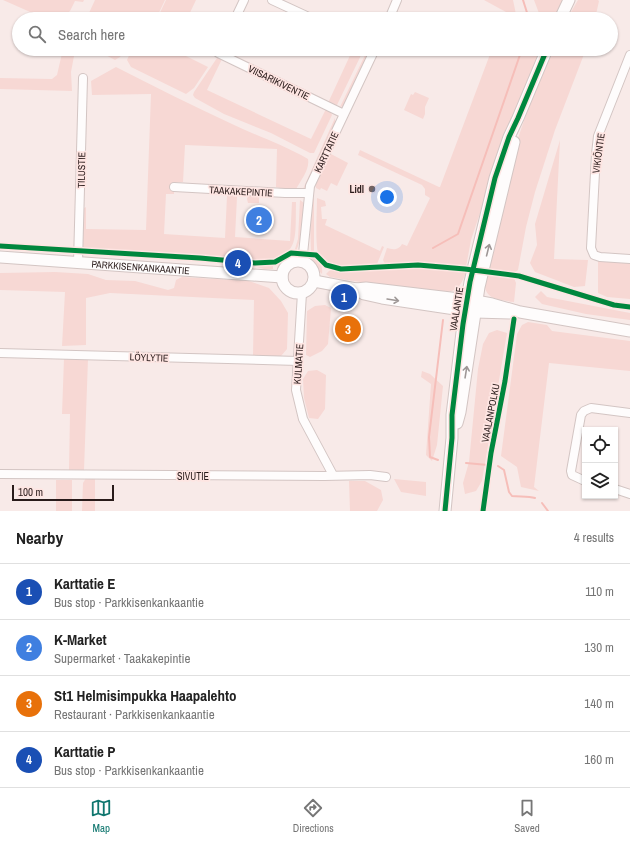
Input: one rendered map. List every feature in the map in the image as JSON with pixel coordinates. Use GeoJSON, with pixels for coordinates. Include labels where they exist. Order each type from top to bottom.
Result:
{"type":"FeatureCollection","features":[{"type":"Feature","properties":{"kind":"main road"},"geometry":{"type":"LineString","coordinates":[[563,12],[569,0]]}},
{"type":"Feature","properties":{"kind":"main road","name":"VAALANTIE"},"geometry":{"type":"LineString","coordinates":[[445,511],[452,438],[452,415],[470,306],[482,271],[514,143],[518,118],[543,56]]}},
{"type":"Feature","properties":{"kind":"main road","name":"PARKKISENKANKAANTIE"},"geometry":{"type":"LineString","coordinates":[[0,258],[78,262],[282,277]]}},
{"type":"Feature","properties":{"kind":"main road"},"geometry":{"type":"LineString","coordinates":[[298,261],[304,262],[310,266],[313,271],[314,281],[311,288],[302,293],[296,293],[289,290],[284,284],[282,277],[286,267],[298,261]]}},
{"type":"Feature","properties":{"kind":"main road"},"geometry":{"type":"LineString","coordinates":[[314,281],[356,289],[364,294],[382,298],[470,306],[497,305],[520,312],[630,331]]}},
{"type":"Feature","properties":{"kind":"street"},"geometry":{"type":"LineString","coordinates":[[238,12],[244,0]]}},
{"type":"Feature","properties":{"kind":"street"},"geometry":{"type":"LineString","coordinates":[[272,0],[298,12]]}},
{"type":"Feature","properties":{"kind":"street"},"geometry":{"type":"LineString","coordinates":[[392,12],[398,0]]}},
{"type":"Feature","properties":{"kind":"street","name":"VIKIÖNTIE"},"geometry":{"type":"LineString","coordinates":[[630,55],[598,136],[591,248],[594,255],[600,257],[630,259]]}},
{"type":"Feature","properties":{"kind":"street","name":"VIISARIKIVENTIE"},"geometry":{"type":"LineString","coordinates":[[222,56],[344,114]]}},
{"type":"Feature","properties":{"kind":"street","name":"KARTTATIE"},"geometry":{"type":"LineString","coordinates":[[304,262],[303,254],[308,193],[310,186],[371,56]]}},
{"type":"Feature","properties":{"kind":"street","name":"TILUSTIE"},"geometry":{"type":"LineString","coordinates":[[78,262],[83,78]]}},
{"type":"Feature","properties":{"kind":"street","name":"TAAKAKEPINTIE"},"geometry":{"type":"LineString","coordinates":[[174,187],[308,193]]}},
{"type":"Feature","properties":{"kind":"street","name":"KULMATIE"},"geometry":{"type":"LineString","coordinates":[[302,293],[296,390],[304,419],[333,475]]}},
{"type":"Feature","properties":{"kind":"street","name":"LÖYLYTIE"},"geometry":{"type":"LineString","coordinates":[[0,353],[298,361]]}},
{"type":"Feature","properties":{"kind":"street"},"geometry":{"type":"LineString","coordinates":[[582,480],[572,475],[571,471],[584,411],[591,408],[630,413]]}},
{"type":"Feature","properties":{"kind":"street","name":"SIVUTIE"},"geometry":{"type":"LineString","coordinates":[[0,474],[370,475],[386,477]]}},
{"type":"Feature","properties":{"kind":"street"},"geometry":{"type":"LineString","coordinates":[[618,490],[630,494]]}},
{"type":"Feature","properties":{"kind":"shaded area"},"geometry":{"type":"Polygon","coordinates":[[[3,0],[84,0],[83,2],[75,1],[69,12],[30,12],[3,0]]]}},
{"type":"Feature","properties":{"kind":"shaded area"},"geometry":{"type":"Polygon","coordinates":[[[95,0],[165,0],[159,12],[89,12],[95,0]]]}},
{"type":"Feature","properties":{"kind":"shaded area"},"geometry":{"type":"Polygon","coordinates":[[[166,0],[196,0],[190,12],[160,12],[166,0]]]}},
{"type":"Feature","properties":{"kind":"shaded area"},"geometry":{"type":"Polygon","coordinates":[[[484,0],[513,0],[516,12],[506,12],[484,0]]]}},
{"type":"Feature","properties":{"kind":"shaded area"},"geometry":{"type":"Polygon","coordinates":[[[534,0],[563,0],[557,12],[538,12],[534,0]]]}},
{"type":"Feature","properties":{"kind":"shaded area"},"geometry":{"type":"Polygon","coordinates":[[[578,0],[599,1],[597,12],[571,12],[578,0]]]}},
{"type":"Feature","properties":{"kind":"shaded area"},"geometry":{"type":"Polygon","coordinates":[[[61,56],[74,56],[71,72],[72,91],[0,89],[0,78],[52,79],[57,75],[61,56]]]}},
{"type":"Feature","properties":{"kind":"shaded area"},"geometry":{"type":"Polygon","coordinates":[[[107,56],[121,56],[115,60],[107,56]]]}},
{"type":"Feature","properties":{"kind":"shaded area"},"geometry":{"type":"Polygon","coordinates":[[[129,56],[186,56],[208,67],[194,88],[186,94],[131,67],[127,60],[129,56]]]}},
{"type":"Feature","properties":{"kind":"shaded area"},"geometry":{"type":"Polygon","coordinates":[[[350,56],[361,56],[337,106],[328,103],[350,56]]]}},
{"type":"Feature","properties":{"kind":"shaded area"},"geometry":{"type":"Polygon","coordinates":[[[365,56],[367,56],[344,106],[340,107],[365,56]]]}},
{"type":"Feature","properties":{"kind":"shaded area"},"geometry":{"type":"Polygon","coordinates":[[[489,56],[538,56],[520,98],[496,165],[471,240],[466,267],[420,263],[385,264],[383,260],[387,248],[396,249],[402,244],[407,246],[430,198],[425,195],[425,189],[422,185],[358,155],[360,150],[440,187],[489,56]]]}},
{"type":"Feature","properties":{"kind":"shaded area"},"geometry":{"type":"Polygon","coordinates":[[[550,56],[583,56],[555,130],[535,192],[526,227],[518,270],[514,273],[487,269],[516,144],[527,112],[550,56]]]}},
{"type":"Feature","properties":{"kind":"shaded area"},"geometry":{"type":"Polygon","coordinates":[[[217,58],[222,59],[207,90],[311,139],[326,109],[330,111],[332,115],[314,153],[310,153],[271,133],[224,114],[195,98],[193,95],[194,92],[217,58]]]}},
{"type":"Feature","properties":{"kind":"shaded area"},"geometry":{"type":"Polygon","coordinates":[[[116,67],[241,128],[290,149],[308,159],[308,167],[303,178],[296,189],[289,190],[276,187],[277,149],[185,145],[183,182],[177,182],[174,184],[174,194],[166,194],[164,234],[225,238],[228,195],[237,197],[235,237],[290,241],[292,202],[296,202],[295,237],[288,252],[281,257],[270,260],[255,261],[82,250],[83,209],[86,207],[86,229],[146,230],[151,94],[92,95],[91,81],[116,67]]]}},
{"type":"Feature","properties":{"kind":"shaded area"},"geometry":{"type":"Polygon","coordinates":[[[415,92],[429,98],[425,107],[423,119],[404,110],[411,94],[413,95],[415,92]]]}},
{"type":"Feature","properties":{"kind":"shaded area"},"geometry":{"type":"Polygon","coordinates":[[[335,118],[335,123],[307,186],[303,189],[335,118]]]}},
{"type":"Feature","properties":{"kind":"shaded area"},"geometry":{"type":"Polygon","coordinates":[[[560,140],[554,259],[588,260],[585,286],[574,287],[535,272],[530,263],[537,245],[535,224],[560,140]]]}},
{"type":"Feature","properties":{"kind":"shaded area"},"geometry":{"type":"Polygon","coordinates":[[[331,154],[348,163],[337,186],[331,183],[327,191],[321,188],[320,190],[316,188],[315,184],[327,156],[331,154]]]}},
{"type":"Feature","properties":{"kind":"shaded area"},"geometry":{"type":"Polygon","coordinates":[[[259,195],[259,203],[248,203],[248,196],[259,195]]]}},
{"type":"Feature","properties":{"kind":"shaded area"},"geometry":{"type":"Polygon","coordinates":[[[314,198],[314,252],[311,253],[310,221],[312,200],[314,198]]]}},
{"type":"Feature","properties":{"kind":"shaded area"},"geometry":{"type":"Polygon","coordinates":[[[317,198],[325,201],[326,206],[321,207],[322,219],[327,219],[325,225],[380,251],[382,246],[384,247],[377,264],[344,267],[335,266],[322,259],[318,253],[317,241],[317,198]]]}},
{"type":"Feature","properties":{"kind":"shaded area"},"geometry":{"type":"Polygon","coordinates":[[[300,200],[304,203],[301,234],[296,251],[295,249],[298,239],[300,200]]]}},
{"type":"Feature","properties":{"kind":"shaded area"},"geometry":{"type":"Polygon","coordinates":[[[294,255],[287,264],[277,268],[283,258],[294,255]]]}},
{"type":"Feature","properties":{"kind":"shaded area"},"geometry":{"type":"Polygon","coordinates":[[[311,256],[319,260],[322,268],[322,274],[315,267],[311,256]]]}},
{"type":"Feature","properties":{"kind":"shaded area"},"geometry":{"type":"Polygon","coordinates":[[[598,261],[630,262],[630,299],[607,297],[598,293],[598,261]]]}},
{"type":"Feature","properties":{"kind":"shaded area"},"geometry":{"type":"Polygon","coordinates":[[[270,264],[273,266],[273,269],[264,269],[248,265],[270,264]]]}},
{"type":"Feature","properties":{"kind":"shaded area"},"geometry":{"type":"Polygon","coordinates":[[[381,268],[420,268],[466,272],[458,287],[452,291],[444,292],[431,292],[374,284],[330,277],[326,274],[331,270],[340,271],[381,268]]]}},
{"type":"Feature","properties":{"kind":"shaded area"},"geometry":{"type":"Polygon","coordinates":[[[55,272],[88,274],[106,280],[135,281],[168,290],[174,288],[176,280],[182,277],[249,281],[269,288],[281,301],[288,313],[287,349],[281,356],[253,356],[254,300],[110,293],[86,298],[86,345],[62,346],[65,292],[0,290],[0,273],[55,272]]]}},
{"type":"Feature","properties":{"kind":"shaded area"},"geometry":{"type":"Polygon","coordinates":[[[485,274],[514,278],[516,283],[514,302],[500,300],[490,296],[485,288],[485,274]]]}},
{"type":"Feature","properties":{"kind":"shaded area"},"geometry":{"type":"Polygon","coordinates":[[[541,291],[547,297],[630,313],[630,320],[586,314],[542,304],[535,297],[541,291]]]}},
{"type":"Feature","properties":{"kind":"shaded area"},"geometry":{"type":"Polygon","coordinates":[[[325,305],[331,308],[328,344],[322,351],[310,357],[306,355],[307,311],[315,306],[325,305]]]}},
{"type":"Feature","properties":{"kind":"shaded area"},"geometry":{"type":"Polygon","coordinates":[[[528,322],[547,325],[552,331],[630,341],[630,371],[549,363],[534,487],[539,491],[521,487],[517,467],[501,456],[517,334],[522,325],[528,322]]]}},
{"type":"Feature","properties":{"kind":"shaded area"},"geometry":{"type":"Polygon","coordinates":[[[497,330],[507,333],[482,481],[476,491],[465,494],[463,483],[469,462],[478,369],[483,344],[489,333],[497,330]]]}},
{"type":"Feature","properties":{"kind":"shaded area"},"geometry":{"type":"Polygon","coordinates":[[[64,358],[88,359],[84,470],[69,470],[70,414],[62,414],[64,358]]]}},
{"type":"Feature","properties":{"kind":"shaded area"},"geometry":{"type":"Polygon","coordinates":[[[317,370],[326,375],[325,409],[318,419],[309,418],[304,398],[303,379],[308,371],[317,370]]]}},
{"type":"Feature","properties":{"kind":"shaded area"},"geometry":{"type":"Polygon","coordinates":[[[422,371],[430,374],[443,386],[437,445],[432,461],[426,455],[431,384],[421,377],[422,371]]]}},
{"type":"Feature","properties":{"kind":"shaded area"},"geometry":{"type":"Polygon","coordinates":[[[86,478],[95,479],[95,511],[82,511],[83,483],[86,478]]]}},
{"type":"Feature","properties":{"kind":"shaded area"},"geometry":{"type":"Polygon","coordinates":[[[394,479],[426,482],[426,496],[401,492],[394,479]]]}},
{"type":"Feature","properties":{"kind":"shaded area"},"geometry":{"type":"Polygon","coordinates":[[[56,480],[72,480],[72,511],[56,511],[56,480]]]}},
{"type":"Feature","properties":{"kind":"shaded area"},"geometry":{"type":"Polygon","coordinates":[[[349,481],[365,481],[381,490],[383,500],[377,511],[350,511],[349,481]]]}},
{"type":"Feature","properties":{"kind":"waterway"},"geometry":{"type":"LineString","coordinates":[[523,0],[527,12]]}},
{"type":"Feature","properties":{"kind":"waterway"},"geometry":{"type":"LineString","coordinates":[[433,248],[458,234],[520,56]]}},
{"type":"Feature","properties":{"kind":"waterway"},"geometry":{"type":"LineString","coordinates":[[438,460],[430,457],[429,437],[443,320]]}},
{"type":"Feature","properties":{"kind":"waterway"},"geometry":{"type":"LineString","coordinates":[[466,463],[488,465]]}},
{"type":"Feature","properties":{"kind":"waterway"},"geometry":{"type":"LineString","coordinates":[[498,466],[504,470],[509,492],[512,496],[535,498]]}},
{"type":"Feature","properties":{"kind":"waterway"},"geometry":{"type":"LineString","coordinates":[[542,503],[548,511]]}},
{"type":"Feature","properties":{"kind":"cycle path"},"geometry":{"type":"LineString","coordinates":[[445,511],[452,438],[452,415],[463,324],[470,282],[495,178],[509,137],[544,56]]}},
{"type":"Feature","properties":{"kind":"cycle path"},"geometry":{"type":"LineString","coordinates":[[0,246],[200,258],[255,263],[275,262],[291,253],[316,255],[326,265],[341,269],[418,265],[465,269],[519,276],[614,305],[630,307]]}},
{"type":"Feature","properties":{"kind":"cycle path","name":"VAALANPOLKU"},"geometry":{"type":"LineString","coordinates":[[483,511],[491,453],[505,381],[514,319]]}},
{"type":"Feature","properties":{"kind":"place","name":"Lidl"},"geometry":{"type":"Point","coordinates":[372,189]}},
{"type":"Feature","properties":{"kind":"place","name":"K-Market"},"geometry":{"type":"Point","coordinates":[259,220]}},
{"type":"Feature","properties":{"kind":"place","name":"Karttatie P"},"geometry":{"type":"Point","coordinates":[238,263]}},
{"type":"Feature","properties":{"kind":"place","name":"Karttatie E"},"geometry":{"type":"Point","coordinates":[344,297]}},
{"type":"Feature","properties":{"kind":"place","name":"St1 Helmisimpukka Haapalehto"},"geometry":{"type":"Point","coordinates":[348,329]}}]}
